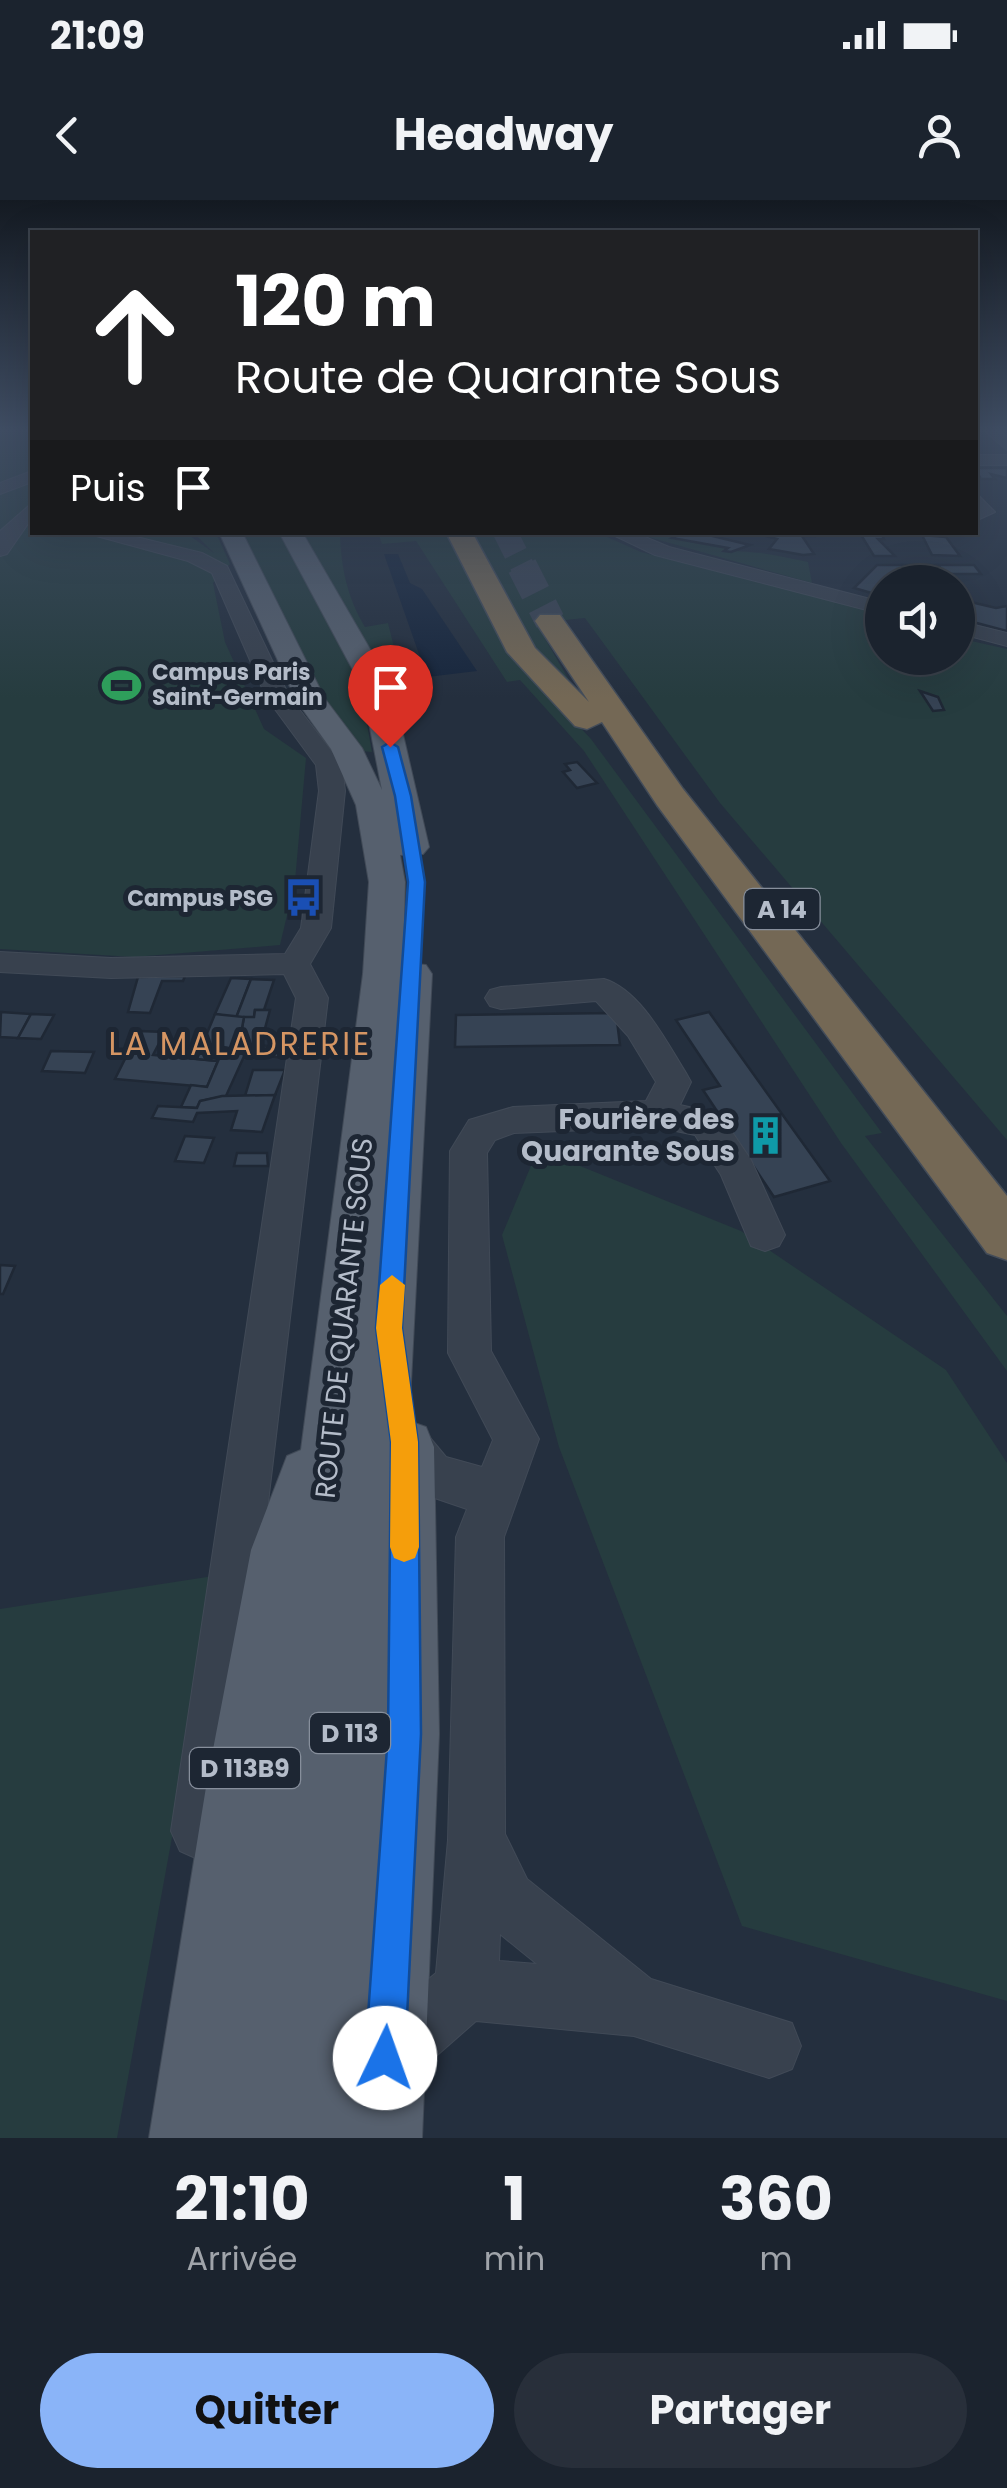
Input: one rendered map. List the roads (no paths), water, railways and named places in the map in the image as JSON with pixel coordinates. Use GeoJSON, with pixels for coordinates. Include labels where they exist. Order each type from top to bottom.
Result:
{"type":"FeatureCollection","features":[{"type":"Feature","properties":{"kind":"highway"},"geometry":{"type":"LineString","coordinates":[[460,535],[522,652],[620,754],[664,811],[743,894]]}},
{"type":"Feature","properties":{"kind":"highway","name":"A 14"},"geometry":{"type":"LineString","coordinates":[[1007,1190],[734,848],[560,620],[743,894],[1007,1237]]}},
{"type":"Feature","properties":{"kind":"main road","name":"ROUTE DE QUARANTE SOUS"},"geometry":{"type":"LineString","coordinates":[[231,535],[311,700],[346,748],[373,805],[387,882],[383,974],[309,1644],[245,2138]]}},
{"type":"Feature","properties":{"kind":"main road","name":"ROUTE DE QUARANTE SOUS"},"geometry":{"type":"LineString","coordinates":[[292,535],[377,687],[403,796],[416,882],[389,1328],[316,2138]]}},
{"type":"Feature","properties":{"kind":"main road"},"geometry":{"type":"LineString","coordinates":[[380,2138],[404,1734],[404,1442],[389,1328]]}},
{"type":"Feature","properties":{"kind":"main road","name":"D 113B9"},"geometry":{"type":"LineString","coordinates":[[190,2138],[242,1781],[282,1550],[333,1407]]}},
{"type":"Feature","properties":{"kind":"street"},"geometry":{"type":"LineString","coordinates":[[6,517],[8,531]]}},
{"type":"Feature","properties":{"kind":"street"},"geometry":{"type":"LineString","coordinates":[[0,550],[8,531],[22,517]]}},
{"type":"Feature","properties":{"kind":"street"},"geometry":{"type":"LineString","coordinates":[[103,535],[195,557],[226,576],[278,698],[330,765],[332,792],[316,928],[294,964]]}},
{"type":"Feature","properties":{"kind":"street"},"geometry":{"type":"LineString","coordinates":[[623,535],[662,551],[865,604]]}},
{"type":"Feature","properties":{"kind":"street"},"geometry":{"type":"LineString","coordinates":[[975,632],[1007,640]]}},
{"type":"Feature","properties":{"kind":"street"},"geometry":{"type":"LineString","coordinates":[[0,962],[110,968],[294,964]]}},
{"type":"Feature","properties":{"kind":"street"},"geometry":{"type":"LineString","coordinates":[[157,2138],[312,998],[294,964]]}},
{"type":"Feature","properties":{"kind":"street"},"geometry":{"type":"LineString","coordinates":[[501,998],[604,990],[640,1028],[674,1082],[657,1114]]}},
{"type":"Feature","properties":{"kind":"street"},"geometry":{"type":"LineString","coordinates":[[385,2058],[466,1989],[476,1837],[480,1536],[516,1438],[470,1353],[468,1150],[482,1130],[513,1120],[657,1114],[707,1124],[738,1170],[764,1235]]}},
{"type":"Feature","properties":{"kind":"street"},"geometry":{"type":"LineString","coordinates":[[404,1442],[431,1475],[494,1494]]}},
{"type":"Feature","properties":{"kind":"street"},"geometry":{"type":"LineString","coordinates":[[476,1837],[506,1900],[634,2005]]}},
{"type":"Feature","properties":{"kind":"street"},"geometry":{"type":"LineString","coordinates":[[466,1989],[634,2005],[770,2046]]}},
{"type":"Feature","properties":{"kind":"water"},"geometry":{"type":"Polygon","coordinates":[[[384,554],[398,554],[410,583],[422,589],[477,671],[427,677],[384,554]]]}},
{"type":"Feature","properties":{"kind":"tunnel"},"geometry":{"type":"LineString","coordinates":[[506,535],[522,566]]}},
{"type":"Feature","properties":{"kind":"tunnel"},"geometry":{"type":"LineString","coordinates":[[522,566],[550,621]]}},
{"type":"Feature","properties":{"kind":"place","name":"Campus Paris Saint-Germain"},"geometry":{"type":"Point","coordinates":[122,685]}},
{"type":"Feature","properties":{"kind":"place","name":"Campus PSG"},"geometry":{"type":"Point","coordinates":[303,898]}},
{"type":"Feature","properties":{"kind":"place","name":"Fourière des Quarante Sous"},"geometry":{"type":"Point","coordinates":[765,1135]}},
{"type":"Feature","properties":{"kind":"district","name":"LA MALADRERIE"},"geometry":{"type":"Point","coordinates":[240,1043]}}]}
